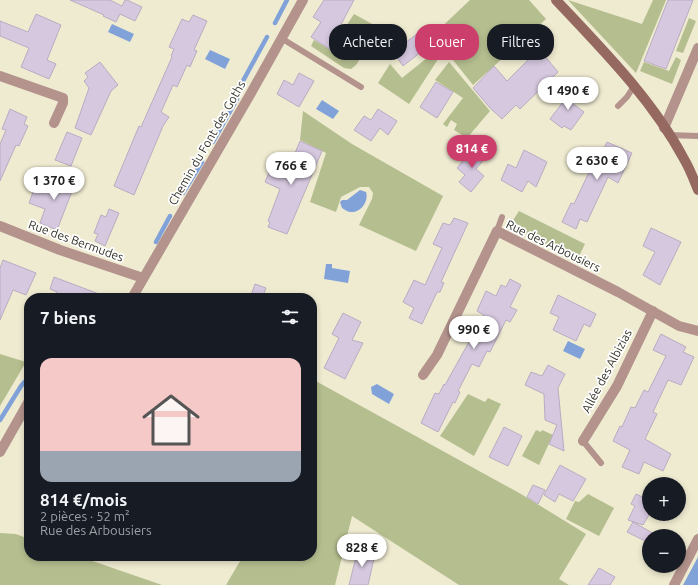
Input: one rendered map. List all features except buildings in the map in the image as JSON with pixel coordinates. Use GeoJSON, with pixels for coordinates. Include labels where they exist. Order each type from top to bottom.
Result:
{"type":"FeatureCollection","features":[{"type":"Feature","properties":{"kind":"street","name":"Chemin du Font des Goths"},"geometry":{"type":"LineString","coordinates":[[135,293],[251,93],[303,0]]}},
{"type":"Feature","properties":{"kind":"street"},"geometry":{"type":"LineString","coordinates":[[556,0],[634,86],[684,159],[698,190]]}},
{"type":"Feature","properties":{"kind":"street"},"geometry":{"type":"LineString","coordinates":[[666,131],[698,48]]}},
{"type":"Feature","properties":{"kind":"street"},"geometry":{"type":"LineString","coordinates":[[0,76],[63,98],[63,103],[54,123]]}},
{"type":"Feature","properties":{"kind":"street","name":"Rue des Bermudes"},"geometry":{"type":"LineString","coordinates":[[0,226],[60,250],[143,278]]}},
{"type":"Feature","properties":{"kind":"street","name":"Rue des Arbousiers"},"geometry":{"type":"LineString","coordinates":[[423,375],[437,355],[473,285],[497,231],[618,292],[679,326],[698,331]]}},
{"type":"Feature","properties":{"kind":"street","name":"Allée des Albizias"},"geometry":{"type":"LineString","coordinates":[[583,441],[617,386],[653,311]]}},
{"type":"Feature","properties":{"kind":"street"},"geometry":{"type":"LineString","coordinates":[[0,452],[24,410]]}},
{"type":"Feature","properties":{"kind":"street"},"geometry":{"type":"LineString","coordinates":[[674,585],[698,539]]}},
{"type":"Feature","properties":{"kind":"lane"},"geometry":{"type":"LineString","coordinates":[[281,38],[361,87]]}},
{"type":"Feature","properties":{"kind":"lane"},"geometry":{"type":"LineString","coordinates":[[618,106],[628,97],[634,86]]}},
{"type":"Feature","properties":{"kind":"lane"},"geometry":{"type":"LineString","coordinates":[[666,131],[698,136]]}},
{"type":"Feature","properties":{"kind":"lane"},"geometry":{"type":"LineString","coordinates":[[497,231],[502,217]]}},
{"type":"Feature","properties":{"kind":"lane"},"geometry":{"type":"LineString","coordinates":[[583,441],[600,463]]}},
{"type":"Feature","properties":{"kind":"green space"},"geometry":{"type":"Polygon","coordinates":[[[470,0],[529,0],[546,19],[540,24],[487,24],[487,60],[501,60],[473,85],[453,60],[479,60],[479,24],[445,24],[470,0]]]}},
{"type":"Feature","properties":{"kind":"green space"},"geometry":{"type":"Polygon","coordinates":[[[568,0],[642,24],[653,0],[666,0],[636,73],[568,0]]]}},
{"type":"Feature","properties":{"kind":"green space"},"geometry":{"type":"Polygon","coordinates":[[[354,14],[372,24],[347,24],[354,14]]]}},
{"type":"Feature","properties":{"kind":"green space"},"geometry":{"type":"Polygon","coordinates":[[[689,18],[696,21],[683,53],[676,51],[689,18]]]}},
{"type":"Feature","properties":{"kind":"green space"},"geometry":{"type":"Polygon","coordinates":[[[314,40],[329,49],[329,58],[311,46],[314,40]]]}},
{"type":"Feature","properties":{"kind":"green space"},"geometry":{"type":"Polygon","coordinates":[[[676,57],[681,60],[672,84],[640,71],[644,62],[669,71],[676,57]]]}},
{"type":"Feature","properties":{"kind":"green space"},"geometry":{"type":"Polygon","coordinates":[[[332,60],[359,60],[351,69],[344,68],[332,60]]]}},
{"type":"Feature","properties":{"kind":"green space"},"geometry":{"type":"Polygon","coordinates":[[[424,60],[437,60],[409,104],[378,83],[390,64],[402,78],[424,60]]]}},
{"type":"Feature","properties":{"kind":"green space"},"geometry":{"type":"Polygon","coordinates":[[[449,62],[490,111],[467,138],[454,130],[457,124],[451,120],[447,127],[443,124],[463,98],[435,80],[449,62]]]}},
{"type":"Feature","properties":{"kind":"green space"},"geometry":{"type":"Polygon","coordinates":[[[303,111],[352,144],[443,196],[416,251],[359,225],[372,199],[373,193],[369,187],[360,187],[341,197],[336,212],[310,202],[326,153],[300,140],[303,111]]]}},
{"type":"Feature","properties":{"kind":"green space"},"geometry":{"type":"Polygon","coordinates":[[[519,211],[585,244],[579,256],[570,257],[511,227],[510,225],[519,211]]]}},
{"type":"Feature","properties":{"kind":"green space"},"geometry":{"type":"Polygon","coordinates":[[[0,354],[24,361],[24,365],[0,406],[0,354]]]}},
{"type":"Feature","properties":{"kind":"green space"},"geometry":{"type":"Polygon","coordinates":[[[317,382],[521,494],[586,534],[559,579],[569,585],[459,585],[352,516],[335,585],[226,585],[240,561],[317,561],[317,382]]]}},
{"type":"Feature","properties":{"kind":"green space"},"geometry":{"type":"Polygon","coordinates":[[[468,394],[485,402],[488,398],[501,404],[474,456],[440,436],[468,394]]]}},
{"type":"Feature","properties":{"kind":"green space"},"geometry":{"type":"Polygon","coordinates":[[[536,430],[541,432],[542,430],[553,435],[539,465],[522,456],[536,430]]]}},
{"type":"Feature","properties":{"kind":"green space"},"geometry":{"type":"Polygon","coordinates":[[[588,494],[614,508],[599,536],[566,519],[575,501],[579,502],[588,494]]]}},
{"type":"Feature","properties":{"kind":"green space"},"geometry":{"type":"Polygon","coordinates":[[[0,533],[16,534],[24,537],[24,561],[92,561],[162,585],[0,585],[0,533]]]}},
{"type":"Feature","properties":{"kind":"water"},"geometry":{"type":"Polygon","coordinates":[[[112,24],[134,34],[130,42],[108,32],[112,24]]]}},
{"type":"Feature","properties":{"kind":"water"},"geometry":{"type":"Polygon","coordinates":[[[210,50],[230,59],[225,69],[205,59],[210,50]]]}},
{"type":"Feature","properties":{"kind":"water"},"geometry":{"type":"Polygon","coordinates":[[[322,100],[339,111],[333,119],[316,109],[322,100]]]}},
{"type":"Feature","properties":{"kind":"water"},"geometry":{"type":"Polygon","coordinates":[[[360,190],[366,192],[367,195],[365,203],[358,211],[351,212],[342,208],[340,202],[342,200],[347,200],[360,190]]]}},
{"type":"Feature","properties":{"kind":"water"},"geometry":{"type":"Polygon","coordinates":[[[326,264],[332,264],[332,268],[350,271],[348,283],[324,279],[326,264]]]}},
{"type":"Feature","properties":{"kind":"water"},"geometry":{"type":"Polygon","coordinates":[[[568,341],[585,349],[580,359],[563,351],[568,341]]]}},
{"type":"Feature","properties":{"kind":"water"},"geometry":{"type":"Polygon","coordinates":[[[377,384],[394,394],[389,404],[372,394],[371,387],[377,384]]]}},
{"type":"Feature","properties":{"kind":"water"},"geometry":{"type":"Polygon","coordinates":[[[698,557],[698,585],[683,585],[698,557]]]}},
{"type":"Feature","properties":{"kind":"waterway"},"geometry":{"type":"LineString","coordinates":[[275,23],[287,0]]}},
{"type":"Feature","properties":{"kind":"waterway"},"geometry":{"type":"LineString","coordinates":[[238,90],[267,37]]}},
{"type":"Feature","properties":{"kind":"waterway"},"geometry":{"type":"LineString","coordinates":[[213,142],[237,99]]}},
{"type":"Feature","properties":{"kind":"waterway"},"geometry":{"type":"LineString","coordinates":[[183,193],[202,162]]}},
{"type":"Feature","properties":{"kind":"waterway"},"geometry":{"type":"LineString","coordinates":[[156,242],[170,216]]}},
{"type":"Feature","properties":{"kind":"waterway"},"geometry":{"type":"LineString","coordinates":[[0,420],[24,383]]}}]}
